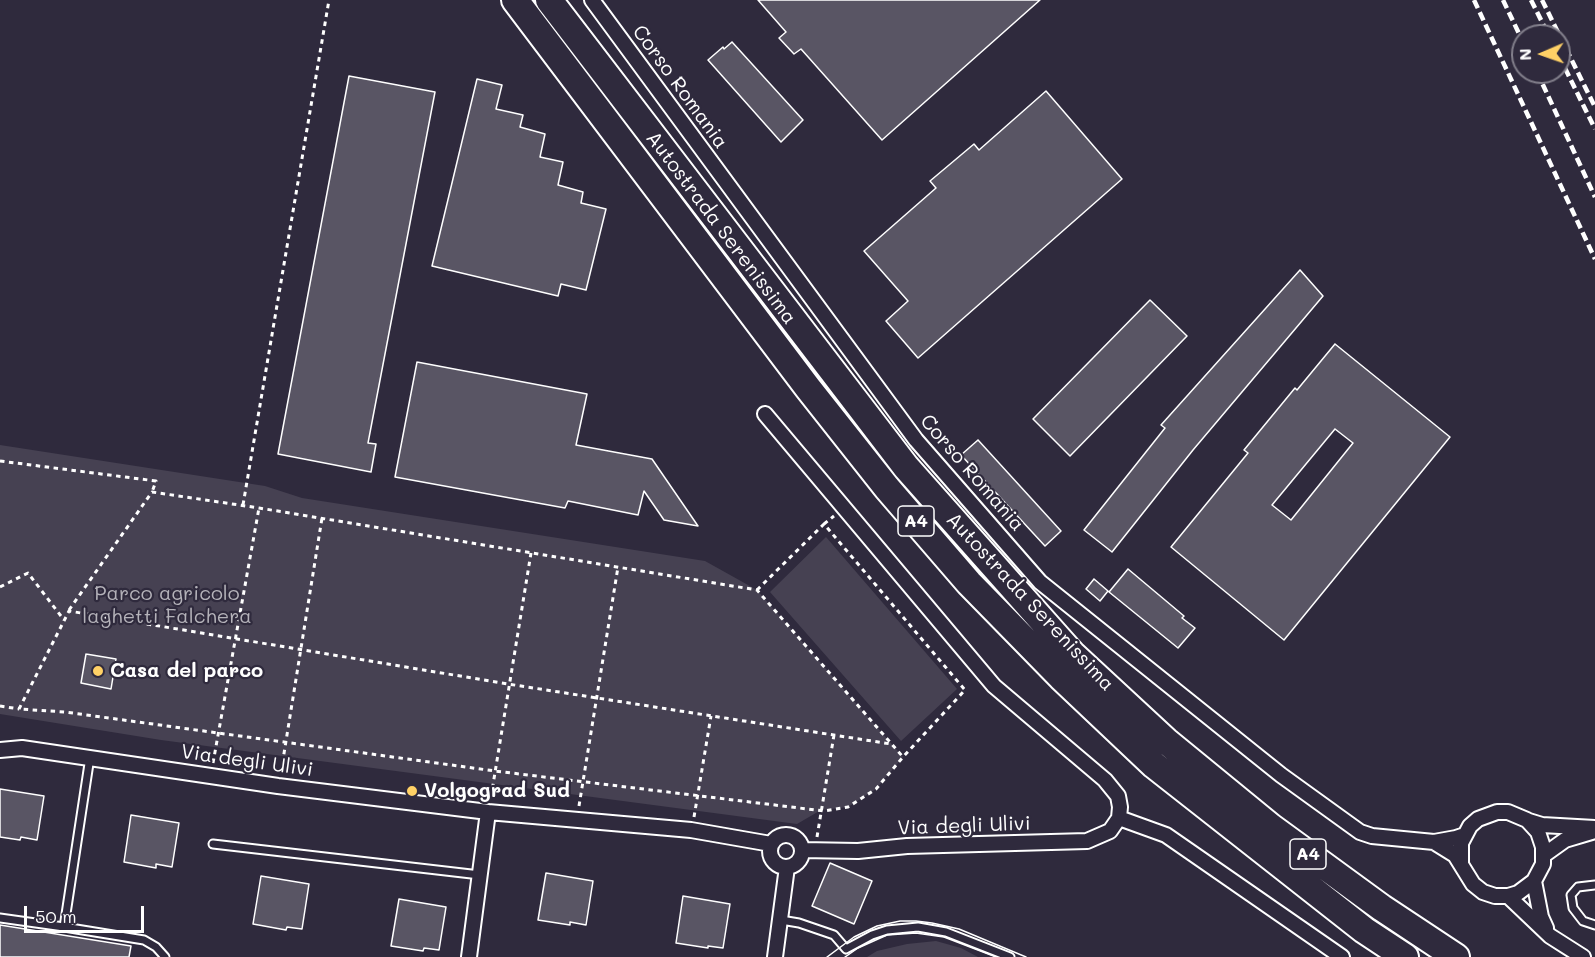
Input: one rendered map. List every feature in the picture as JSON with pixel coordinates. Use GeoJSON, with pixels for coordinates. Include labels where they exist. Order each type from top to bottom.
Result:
{"type":"FeatureCollection","features":[{"type":"Feature","properties":{"kind":"highway","name":"Autostrada Serenissima"},"geometry":{"type":"LineString","coordinates":[[515,0],[823,406],[887,488],[969,583],[1061,677],[1154,765],[1364,930],[1405,957]]}},
{"type":"Feature","properties":{"kind":"highway","name":"Autostrada Serenissima"},"geometry":{"type":"LineString","coordinates":[[549,0],[906,467],[1072,654],[1166,741],[1271,827],[1382,908],[1456,957]]}},
{"type":"Feature","properties":{"kind":"street","name":"Corso Romania"},"geometry":{"type":"LineString","coordinates":[[592,0],[916,440],[1040,582],[1281,775],[1360,832],[1372,836],[1434,842],[1465,835]]}},
{"type":"Feature","properties":{"kind":"street"},"geometry":{"type":"LineString","coordinates":[[765,414],[994,686],[1113,788],[1119,801],[1119,818],[1166,835],[1342,957]]}},
{"type":"Feature","properties":{"kind":"street","name":"Via degli Ulivi"},"geometry":{"type":"LineString","coordinates":[[0,750],[22,748],[278,786],[488,812],[691,830],[771,844]]}},
{"type":"Feature","properties":{"kind":"street"},"geometry":{"type":"LineString","coordinates":[[469,957],[488,812]]}},
{"type":"Feature","properties":{"kind":"street"},"geometry":{"type":"LineString","coordinates":[[1527,820],[1538,832],[1544,855],[1540,873],[1527,888],[1508,896],[1496,896],[1483,892],[1465,874],[1461,862],[1461,843],[1478,819],[1487,814],[1508,812],[1542,825],[1595,830]]}},
{"type":"Feature","properties":{"kind":"street","name":"Via degli Ulivi"},"geometry":{"type":"LineString","coordinates":[[808,850],[858,851],[907,846],[1087,841],[1101,837],[1110,831],[1119,818]]}},
{"type":"Feature","properties":{"kind":"street"},"geometry":{"type":"LineString","coordinates":[[1544,855],[1565,840],[1595,830]]}},
{"type":"Feature","properties":{"kind":"street"},"geometry":{"type":"LineString","coordinates":[[785,835],[793,836],[808,850],[795,865],[787,867],[779,866],[770,853],[771,844],[777,838],[785,835]]}},
{"type":"Feature","properties":{"kind":"street"},"geometry":{"type":"LineString","coordinates":[[749,840],[768,862],[784,896]]}},
{"type":"Feature","properties":{"kind":"street","name":"Corso Romania"},"geometry":{"type":"LineString","coordinates":[[1434,842],[1455,855],[1461,862]]}},
{"type":"Feature","properties":{"kind":"street"},"geometry":{"type":"LineString","coordinates":[[775,957],[787,867]]}},
{"type":"Feature","properties":{"kind":"street"},"geometry":{"type":"LineString","coordinates":[[1534,881],[1540,917],[1550,936]]}},
{"type":"Feature","properties":{"kind":"street"},"geometry":{"type":"LineString","coordinates":[[1508,896],[1550,936],[1583,957]]}},
{"type":"Feature","properties":{"kind":"lane"},"geometry":{"type":"LineString","coordinates":[[64,927],[90,757]]}},
{"type":"Feature","properties":{"kind":"lane"},"geometry":{"type":"LineString","coordinates":[[213,844],[480,875]]}},
{"type":"Feature","properties":{"kind":"lane"},"geometry":{"type":"LineString","coordinates":[[1595,885],[1578,887],[1571,895],[1573,908],[1583,921],[1595,925]]}},
{"type":"Feature","properties":{"kind":"lane"},"geometry":{"type":"LineString","coordinates":[[0,918],[144,940],[156,947],[165,957]]}},
{"type":"Feature","properties":{"kind":"lane"},"geometry":{"type":"LineString","coordinates":[[781,920],[799,923],[834,936],[846,949],[872,934],[918,927],[946,932],[1010,957]]}},
{"type":"Feature","properties":{"kind":"path"},"geometry":{"type":"LineString","coordinates":[[243,505],[329,0]]}},
{"type":"Feature","properties":{"kind":"path"},"geometry":{"type":"LineString","coordinates":[[0,461],[156,481],[152,492],[69,611],[19,709]]}},
{"type":"Feature","properties":{"kind":"path"},"geometry":{"type":"LineString","coordinates":[[152,492],[757,590],[903,757]]}},
{"type":"Feature","properties":{"kind":"path"},"geometry":{"type":"LineString","coordinates":[[211,775],[259,508]]}},
{"type":"Feature","properties":{"kind":"path"},"geometry":{"type":"LineString","coordinates":[[278,786],[322,518]]}},
{"type":"Feature","properties":{"kind":"path"},"geometry":{"type":"LineString","coordinates":[[0,706],[65,712],[495,771],[698,796],[823,810],[848,807],[876,789],[965,690],[824,524],[757,590]]}},
{"type":"Feature","properties":{"kind":"path"},"geometry":{"type":"LineString","coordinates":[[488,812],[531,553]]}},
{"type":"Feature","properties":{"kind":"path"},"geometry":{"type":"LineString","coordinates":[[576,819],[584,782],[618,567]]}},
{"type":"Feature","properties":{"kind":"path"},"geometry":{"type":"LineString","coordinates":[[0,587],[28,573],[64,620]]}},
{"type":"Feature","properties":{"kind":"path"},"geometry":{"type":"LineString","coordinates":[[69,611],[508,684],[891,744]]}},
{"type":"Feature","properties":{"kind":"path"},"geometry":{"type":"LineString","coordinates":[[691,830],[711,716]]}},
{"type":"Feature","properties":{"kind":"path"},"geometry":{"type":"LineString","coordinates":[[808,850],[823,810],[834,735]]}},
{"type":"Feature","properties":{"kind":"green space","name":"Parco agricolo laghetti Falchera"},"geometry":{"type":"Polygon","coordinates":[[[0,445],[265,486],[302,498],[705,561],[757,590],[903,757],[876,789],[848,807],[821,810],[797,824],[161,740],[0,714],[0,445]]]}},
{"type":"Feature","properties":{"kind":"green space"},"geometry":{"type":"Polygon","coordinates":[[[826,537],[957,689],[901,741],[770,592],[826,537]]]}},
{"type":"Feature","properties":{"kind":"green space"},"geometry":{"type":"Polygon","coordinates":[[[936,941],[961,948],[978,957],[867,957],[877,951],[907,944],[936,941]]]}},
{"type":"Feature","properties":{"kind":"building"},"geometry":{"type":"Polygon","coordinates":[[[758,0],[1040,0],[882,140],[801,49],[794,54],[779,38],[786,32],[758,0]]]}},
{"type":"Feature","properties":{"kind":"building"},"geometry":{"type":"Polygon","coordinates":[[[732,42],[803,120],[781,142],[708,60],[732,42]]]}},
{"type":"Feature","properties":{"kind":"building"},"geometry":{"type":"Polygon","coordinates":[[[349,76],[435,92],[368,443],[376,444],[371,472],[278,454],[349,76]]]}},
{"type":"Feature","properties":{"kind":"building"},"geometry":{"type":"Polygon","coordinates":[[[477,79],[502,85],[496,109],[523,115],[520,127],[545,134],[540,157],[563,162],[558,185],[583,192],[581,203],[606,209],[586,290],[561,284],[558,296],[432,266],[477,79]]]}},
{"type":"Feature","properties":{"kind":"building"},"geometry":{"type":"Polygon","coordinates":[[[1046,91],[1122,179],[918,358],[886,321],[908,301],[864,251],[936,188],[930,181],[974,144],[979,150],[1046,91]]]}},
{"type":"Feature","properties":{"kind":"building"},"geometry":{"type":"Polygon","coordinates":[[[1300,270],[1323,296],[1193,450],[1112,552],[1084,530],[1165,428],[1161,425],[1300,270]]]}},
{"type":"Feature","properties":{"kind":"building"},"geometry":{"type":"Polygon","coordinates":[[[1150,300],[1187,336],[1070,456],[1033,419],[1150,300]]]}},
{"type":"Feature","properties":{"kind":"building"},"geometry":{"type":"Polygon","coordinates":[[[1335,344],[1450,437],[1284,640],[1171,547],[1248,453],[1244,450],[1295,388],[1297,390],[1335,344]],[[1335,429],[1272,505],[1291,520],[1353,443],[1335,429]]]}},
{"type":"Feature","properties":{"kind":"building"},"geometry":{"type":"Polygon","coordinates":[[[417,362],[587,394],[576,445],[652,459],[698,526],[664,520],[644,491],[638,515],[568,501],[565,508],[395,477],[417,362]]]}},
{"type":"Feature","properties":{"kind":"building"},"geometry":{"type":"Polygon","coordinates":[[[978,440],[1061,531],[1045,546],[961,455],[978,440]]]}},
{"type":"Feature","properties":{"kind":"building"},"geometry":{"type":"Polygon","coordinates":[[[1128,569],[1195,628],[1178,648],[1109,592],[1128,569]]]}},
{"type":"Feature","properties":{"kind":"building"},"geometry":{"type":"Polygon","coordinates":[[[1094,579],[1108,591],[1100,601],[1086,589],[1094,579]]]}},
{"type":"Feature","properties":{"kind":"building","name":"Casa del parco"},"geometry":{"type":"Polygon","coordinates":[[[86,654],[116,659],[111,689],[81,683],[86,654]]]}},
{"type":"Feature","properties":{"kind":"building"},"geometry":{"type":"Polygon","coordinates":[[[0,789],[44,796],[37,840],[0,837],[0,789]]]}},
{"type":"Feature","properties":{"kind":"building"},"geometry":{"type":"Polygon","coordinates":[[[131,815],[179,823],[172,867],[156,864],[156,868],[124,862],[131,815]]]}},
{"type":"Feature","properties":{"kind":"building"},"geometry":{"type":"Polygon","coordinates":[[[830,863],[872,881],[854,924],[812,906],[830,863]]]}},
{"type":"Feature","properties":{"kind":"building"},"geometry":{"type":"Polygon","coordinates":[[[546,873],[593,881],[586,925],[538,920],[546,873]]]}},
{"type":"Feature","properties":{"kind":"building"},"geometry":{"type":"Polygon","coordinates":[[[261,876],[309,884],[302,929],[287,927],[286,930],[253,924],[261,876]]]}},
{"type":"Feature","properties":{"kind":"building"},"geometry":{"type":"Polygon","coordinates":[[[683,896],[730,904],[723,948],[676,943],[683,896]]]}},
{"type":"Feature","properties":{"kind":"building"},"geometry":{"type":"Polygon","coordinates":[[[399,899],[446,907],[439,950],[424,948],[423,951],[391,946],[399,899]]]}},
{"type":"Feature","properties":{"kind":"building"},"geometry":{"type":"Polygon","coordinates":[[[0,925],[131,946],[129,957],[0,957],[0,925]]]}},
{"type":"Feature","properties":{"kind":"tram line"},"geometry":{"type":"LineString","coordinates":[[827,957],[854,937],[877,926],[900,921],[932,923],[959,929],[1026,957]]}},
{"type":"Feature","properties":{"kind":"tram line"},"geometry":{"type":"LineString","coordinates":[[845,957],[858,948],[887,935],[916,933],[944,937],[996,957]]}},
{"type":"Feature","properties":{"kind":"railway"},"geometry":{"type":"LineString","coordinates":[[1474,0],[1595,259]]}},
{"type":"Feature","properties":{"kind":"railway"},"geometry":{"type":"LineString","coordinates":[[1503,0],[1514,24]]}},
{"type":"Feature","properties":{"kind":"railway"},"geometry":{"type":"LineString","coordinates":[[1531,0],[1543,24]]}},
{"type":"Feature","properties":{"kind":"railway"},"geometry":{"type":"LineString","coordinates":[[1542,0],[1595,107]]}},
{"type":"Feature","properties":{"kind":"railway"},"geometry":{"type":"LineString","coordinates":[[1571,80],[1595,129]]}},
{"type":"Feature","properties":{"kind":"railway"},"geometry":{"type":"LineString","coordinates":[[1543,84],[1595,197]]}},
{"type":"Feature","properties":{"kind":"place","name":"Casa del parco"},"geometry":{"type":"Point","coordinates":[98,671]}},
{"type":"Feature","properties":{"kind":"place","name":"Volgograd Sud"},"geometry":{"type":"Point","coordinates":[412,791]}}]}
